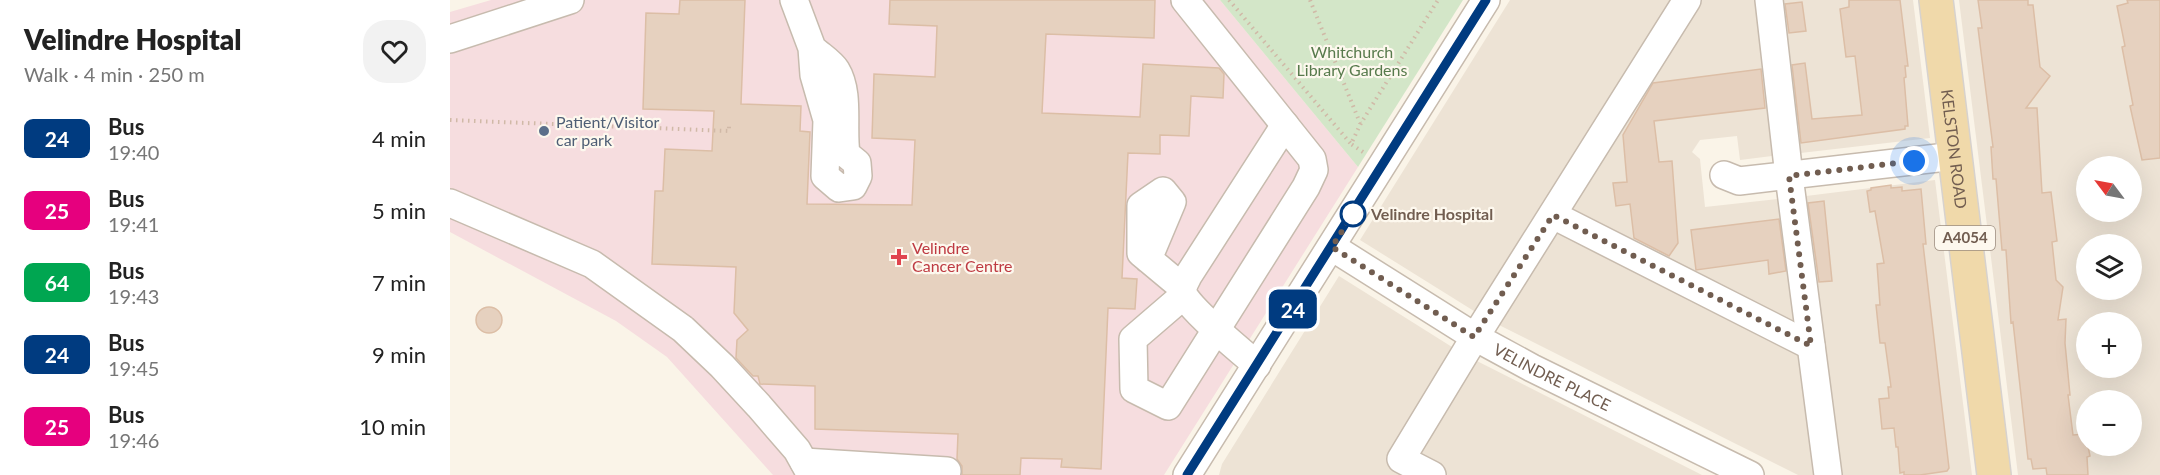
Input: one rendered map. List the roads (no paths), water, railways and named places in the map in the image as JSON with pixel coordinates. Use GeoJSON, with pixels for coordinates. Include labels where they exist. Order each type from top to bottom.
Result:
{"type":"FeatureCollection","features":[{"type":"Feature","properties":{"kind":"main road","name":"KELSTON ROAD"},"geometry":{"type":"LineString","coordinates":[[1936,0],[1994,475]]}},
{"type":"Feature","properties":{"kind":"street"},"geometry":{"type":"LineString","coordinates":[[450,39],[570,0]]}},
{"type":"Feature","properties":{"kind":"street"},"geometry":{"type":"LineString","coordinates":[[794,0],[812,48]]}},
{"type":"Feature","properties":{"kind":"street"},"geometry":{"type":"LineString","coordinates":[[1185,0],[1312,159],[1314,170],[1306,187],[1168,406],[1134,389],[1133,339],[1183,292],[1188,276],[1284,125]]}},
{"type":"Feature","properties":{"kind":"street"},"geometry":{"type":"LineString","coordinates":[[1187,475],[1486,0]]}},
{"type":"Feature","properties":{"kind":"street"},"geometry":{"type":"LineString","coordinates":[[1432,475],[1401,459],[1474,337],[1688,0]]}},
{"type":"Feature","properties":{"kind":"street"},"geometry":{"type":"LineString","coordinates":[[1769,0],[1789,176],[1828,475]]}},
{"type":"Feature","properties":{"kind":"street"},"geometry":{"type":"LineString","coordinates":[[1724,175],[1738,181],[1955,156]]}},
{"type":"Feature","properties":{"kind":"street"},"geometry":{"type":"LineString","coordinates":[[450,203],[592,264],[683,329],[722,366],[751,398],[797,450],[807,468],[947,471],[946,475]]}},
{"type":"Feature","properties":{"kind":"street"},"geometry":{"type":"LineString","coordinates":[[1553,215],[1811,346]]}},
{"type":"Feature","properties":{"kind":"street","name":"VELINDRE PLACE"},"geometry":{"type":"LineString","coordinates":[[1332,247],[1474,337],[1750,475]]}},
{"type":"Feature","properties":{"kind":"street"},"geometry":{"type":"LineString","coordinates":[[1148,259],[1183,292],[1215,329],[1257,365]]}},
{"type":"Feature","properties":{"kind":"place","name":"Patient/Visitor car park"},"geometry":{"type":"Point","coordinates":[544,131]}},
{"type":"Feature","properties":{"kind":"place","name":"Velindre Hospital"},"geometry":{"type":"Point","coordinates":[1353,214]}},
{"type":"Feature","properties":{"kind":"place","name":"Velindre Cancer Centre"},"geometry":{"type":"Point","coordinates":[899,257]}},
{"type":"Feature","properties":{"kind":"park label","name":"Whitchurch Library Gardens"},"geometry":{"type":"Point","coordinates":[1352,61]}}]}
